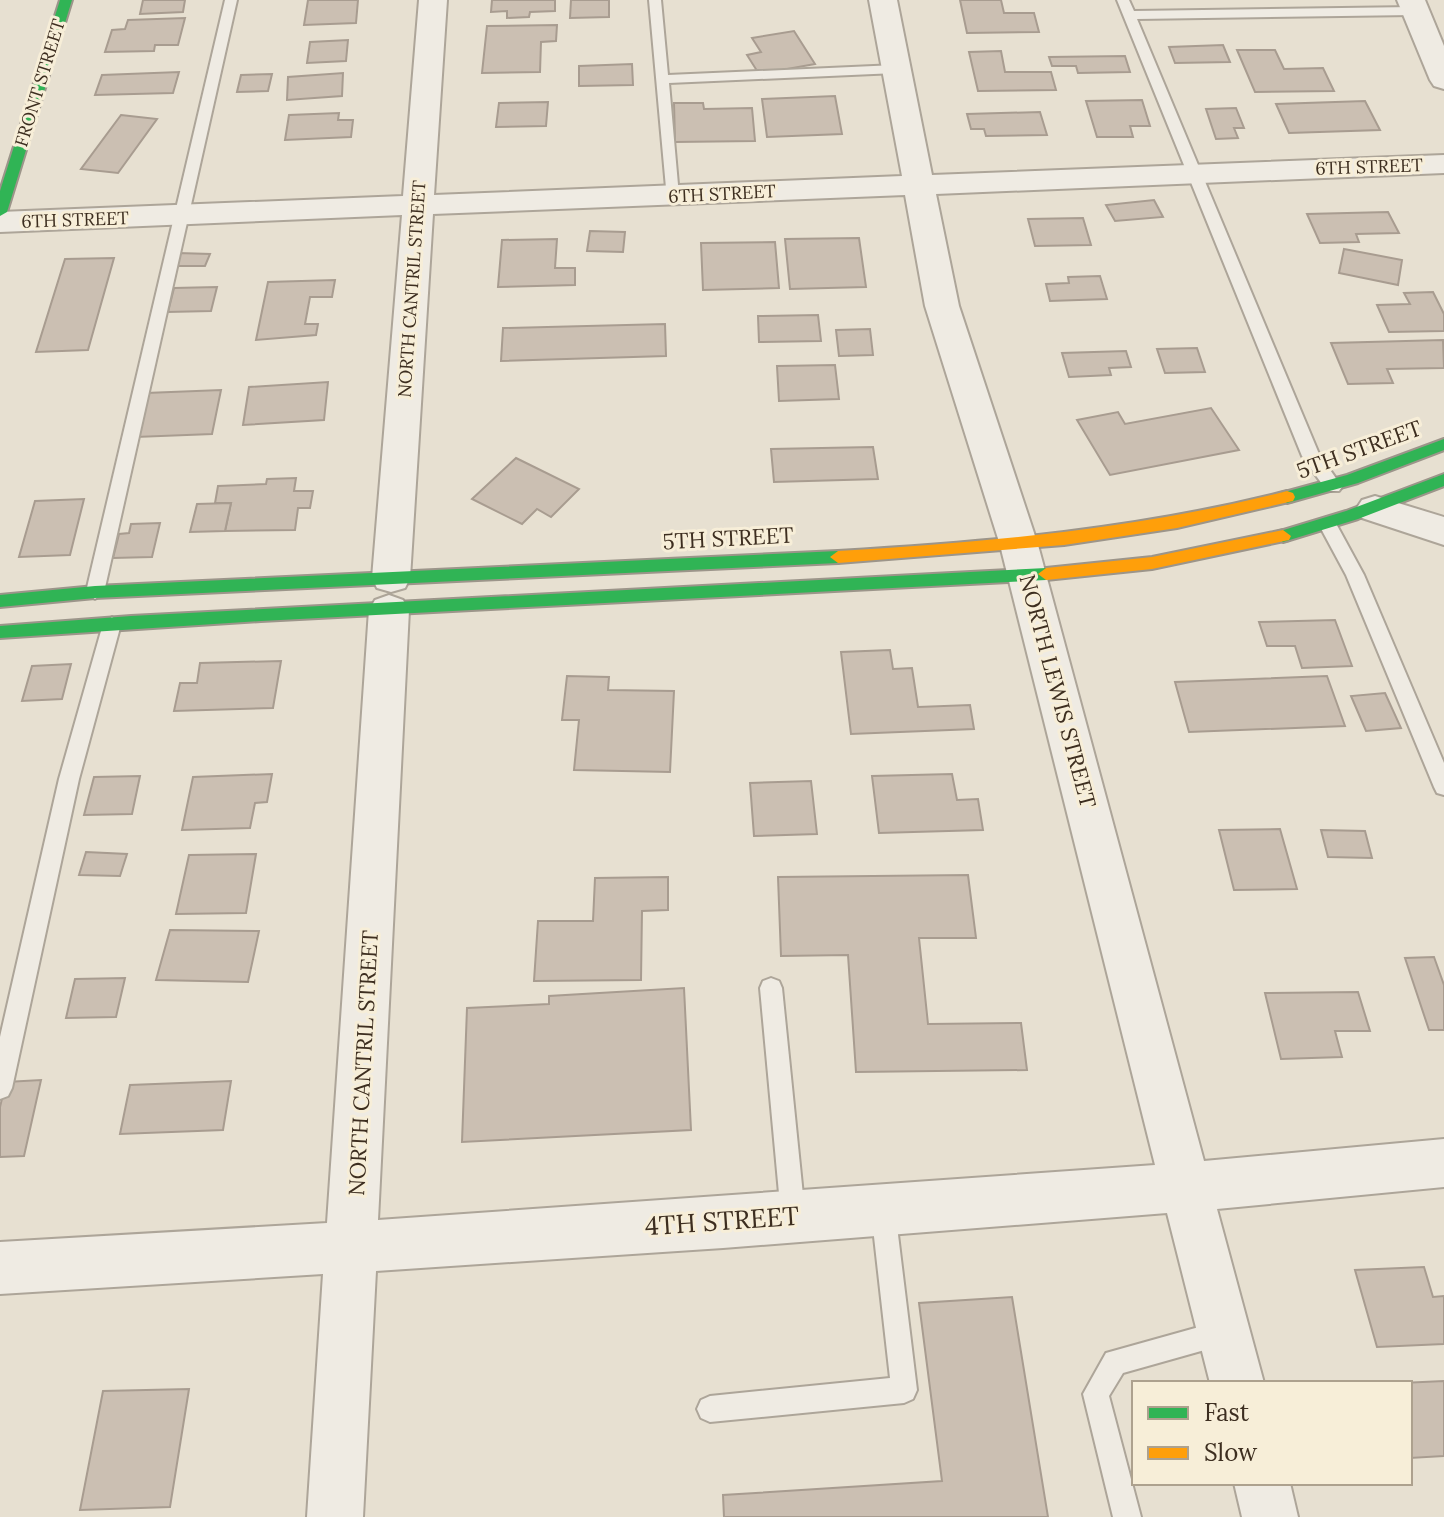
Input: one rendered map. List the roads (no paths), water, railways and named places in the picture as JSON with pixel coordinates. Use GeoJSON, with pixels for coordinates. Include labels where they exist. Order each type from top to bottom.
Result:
{"type":"FeatureCollection","features":[{"type":"Feature","properties":{"kind":"main road","name":"FRONT STREET"},"geometry":{"type":"LineString","coordinates":[[0,212],[66,0]]}},
{"type":"Feature","properties":{"kind":"main road","name":"5TH STREET"},"geometry":{"type":"LineString","coordinates":[[0,599],[95,592],[678,598],[1024,561],[1236,513],[1333,487],[1444,444]]}},
{"type":"Feature","properties":{"kind":"main road","name":"5TH STREET"},"geometry":{"type":"LineString","coordinates":[[2,631],[112,624],[390,594],[861,556],[1024,561],[1187,557],[1256,543],[1375,509],[1444,480]]}},
{"type":"Feature","properties":{"kind":"street","name":"NORTH CANTRIL STREET"},"geometry":{"type":"LineString","coordinates":[[335,1517],[390,594],[433,0]]}},
{"type":"Feature","properties":{"kind":"street","name":"NORTH LEWIS STREET"},"geometry":{"type":"LineString","coordinates":[[883,0],[942,306],[1024,561],[1236,1381]]}},
{"type":"Feature","properties":{"kind":"street"},"geometry":{"type":"LineString","coordinates":[[1412,5],[1444,80]]}},
{"type":"Feature","properties":{"kind":"street","name":"6TH STREET"},"geometry":{"type":"LineString","coordinates":[[0,222],[1444,164]]}},
{"type":"Feature","properties":{"kind":"street"},"geometry":{"type":"LineString","coordinates":[[1375,509],[1444,531]]}},
{"type":"Feature","properties":{"kind":"street","name":"4TH STREET"},"geometry":{"type":"LineString","coordinates":[[0,1268],[353,1247],[1187,1188],[1444,1163]]}},
{"type":"Feature","properties":{"kind":"street"},"geometry":{"type":"LineString","coordinates":[[1262,1485],[1270,1517]]}},
{"type":"Feature","properties":{"kind":"lane"},"geometry":{"type":"LineString","coordinates":[[95,592],[231,0]]}},
{"type":"Feature","properties":{"kind":"lane"},"geometry":{"type":"LineString","coordinates":[[655,0],[672,196]]}},
{"type":"Feature","properties":{"kind":"lane"},"geometry":{"type":"LineString","coordinates":[[1123,0],[1311,456],[1333,487]]}},
{"type":"Feature","properties":{"kind":"lane"},"geometry":{"type":"LineString","coordinates":[[1129,15],[1412,5]]}},
{"type":"Feature","properties":{"kind":"lane"},"geometry":{"type":"LineString","coordinates":[[662,79],[896,69]]}},
{"type":"Feature","properties":{"kind":"lane"},"geometry":{"type":"LineString","coordinates":[[1327,523],[1355,575],[1444,787]]}},
{"type":"Feature","properties":{"kind":"lane"},"geometry":{"type":"LineString","coordinates":[[0,1088],[69,779],[112,624]]}},
{"type":"Feature","properties":{"kind":"lane"},"geometry":{"type":"LineString","coordinates":[[771,988],[793,1216]]}},
{"type":"Feature","properties":{"kind":"lane"},"geometry":{"type":"LineString","coordinates":[[710,1409],[904,1390],[883,1210]]}},
{"type":"Feature","properties":{"kind":"lane"},"geometry":{"type":"LineString","coordinates":[[1127,1517],[1096,1394],[1115,1362],[1224,1333]]}}]}
